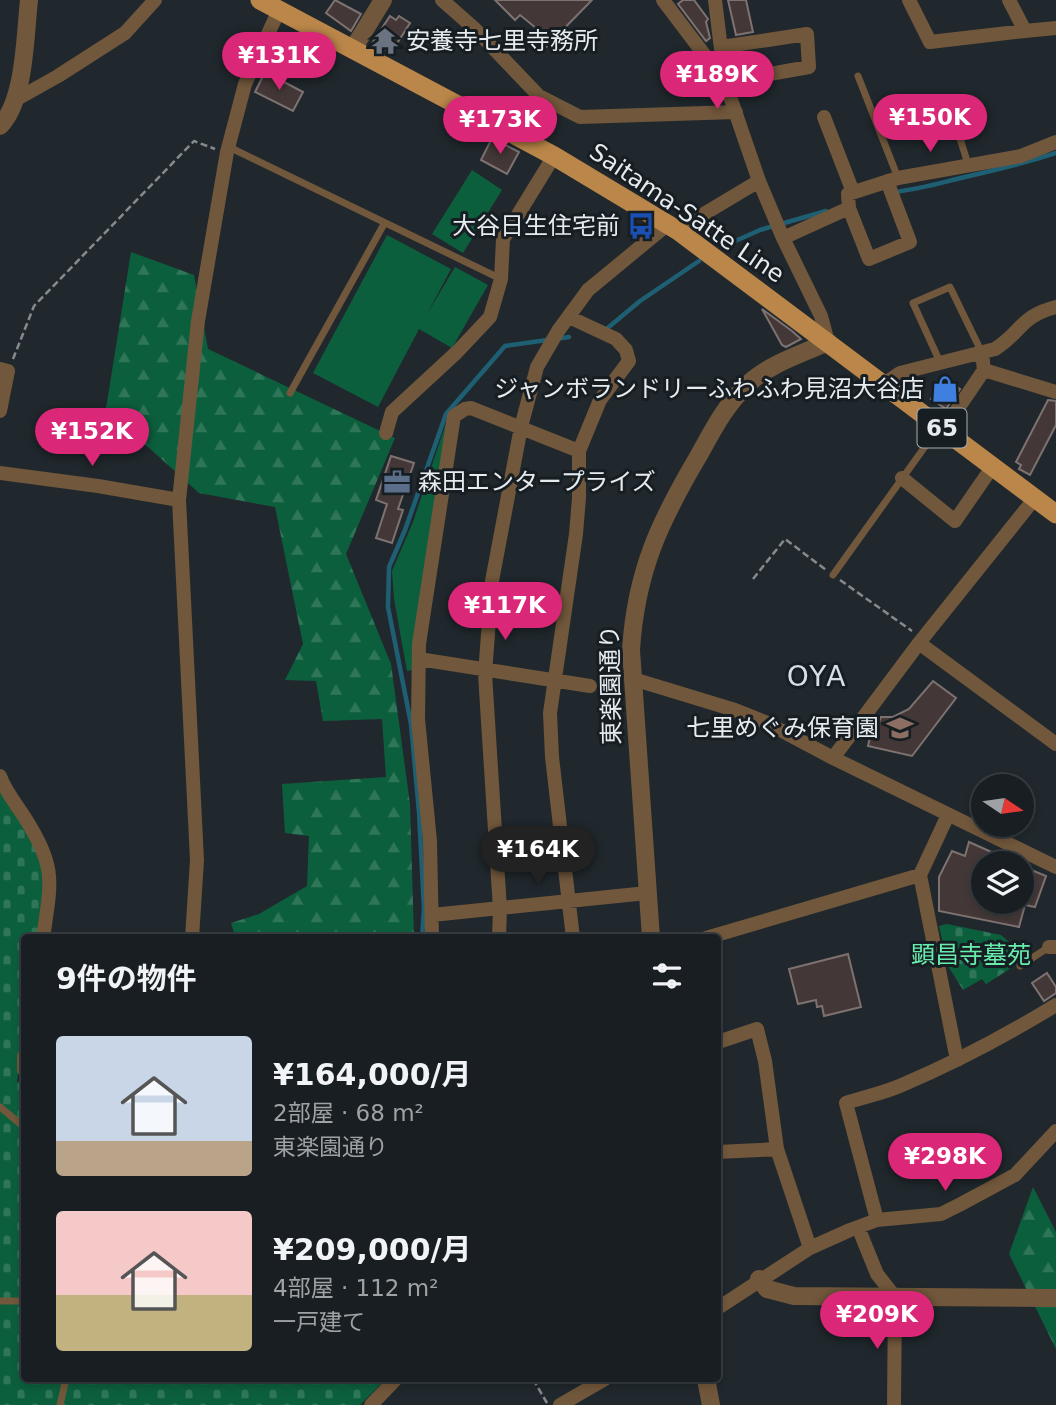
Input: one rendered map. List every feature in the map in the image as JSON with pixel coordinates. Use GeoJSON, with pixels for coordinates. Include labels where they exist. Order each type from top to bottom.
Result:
{"type":"FeatureCollection","features":[{"type":"Feature","properties":{"kind":"main road","name":"Saitama-Satte Line"},"geometry":{"type":"LineString","coordinates":[[260,0],[281,5],[353,49],[554,156],[672,227],[1056,514]]}},
{"type":"Feature","properties":{"kind":"street"},"geometry":{"type":"LineString","coordinates":[[0,126],[9,117],[17,99],[29,0]]}},
{"type":"Feature","properties":{"kind":"street"},"geometry":{"type":"LineString","coordinates":[[17,99],[125,33],[155,0]]}},
{"type":"Feature","properties":{"kind":"street"},"geometry":{"type":"LineString","coordinates":[[353,49],[383,0]]}},
{"type":"Feature","properties":{"kind":"street"},"geometry":{"type":"LineString","coordinates":[[442,0],[475,29],[539,96],[580,117],[736,112]]}},
{"type":"Feature","properties":{"kind":"street"},"geometry":{"type":"LineString","coordinates":[[663,0],[725,82]]}},
{"type":"Feature","properties":{"kind":"street"},"geometry":{"type":"LineString","coordinates":[[715,0],[725,82],[759,181],[821,316],[828,342]]}},
{"type":"Feature","properties":{"kind":"street"},"geometry":{"type":"LineString","coordinates":[[909,0],[930,42],[1056,28]]}},
{"type":"Feature","properties":{"kind":"street"},"geometry":{"type":"LineString","coordinates":[[1009,0],[1025,31]]}},
{"type":"Feature","properties":{"kind":"street"},"geometry":{"type":"LineString","coordinates":[[192,934],[197,860],[179,500],[198,321],[228,149],[245,84],[281,5]]}},
{"type":"Feature","properties":{"kind":"street"},"geometry":{"type":"LineString","coordinates":[[721,47],[807,34],[809,67],[725,82]]}},
{"type":"Feature","properties":{"kind":"street"},"geometry":{"type":"LineString","coordinates":[[824,117],[853,192]]}},
{"type":"Feature","properties":{"kind":"street"},"geometry":{"type":"LineString","coordinates":[[892,180],[910,242],[869,259],[849,208],[848,194],[892,180],[1021,156],[1056,142]]}},
{"type":"Feature","properties":{"kind":"street"},"geometry":{"type":"LineString","coordinates":[[386,433],[392,412],[457,352],[490,317],[500,279],[503,239],[554,156]]}},
{"type":"Feature","properties":{"kind":"street"},"geometry":{"type":"LineString","coordinates":[[499,934],[500,909],[485,670],[492,581],[521,427],[537,367],[588,290],[672,227],[759,181]]}},
{"type":"Feature","properties":{"kind":"street"},"geometry":{"type":"LineString","coordinates":[[779,229],[849,208]]}},
{"type":"Feature","properties":{"kind":"street"},"geometry":{"type":"LineString","coordinates":[[884,384],[900,373],[982,354],[1003,344],[1022,322],[1038,312],[1056,307]]}},
{"type":"Feature","properties":{"kind":"street"},"geometry":{"type":"LineString","coordinates":[[569,317],[615,339],[626,350],[629,361],[600,400],[579,451],[576,534],[550,713],[552,758],[572,934]]}},
{"type":"Feature","properties":{"kind":"street","name":"東楽園通り"},"geometry":{"type":"LineString","coordinates":[[651,934],[631,650],[636,604],[651,547],[672,501],[718,421],[734,399],[763,372],[828,342]]}},
{"type":"Feature","properties":{"kind":"street"},"geometry":{"type":"LineString","coordinates":[[944,429],[984,370],[982,354]]}},
{"type":"Feature","properties":{"kind":"street"},"geometry":{"type":"LineString","coordinates":[[0,411],[4,370]]}},
{"type":"Feature","properties":{"kind":"street"},"geometry":{"type":"LineString","coordinates":[[984,370],[1056,392]]}},
{"type":"Feature","properties":{"kind":"street"},"geometry":{"type":"LineString","coordinates":[[432,934],[430,841],[418,719],[419,659],[423,607],[454,416],[471,408],[579,451]]}},
{"type":"Feature","properties":{"kind":"street"},"geometry":{"type":"LineString","coordinates":[[902,478],[955,521],[993,466]]}},
{"type":"Feature","properties":{"kind":"street"},"geometry":{"type":"LineString","coordinates":[[0,473],[179,500]]}},
{"type":"Feature","properties":{"kind":"street"},"geometry":{"type":"LineString","coordinates":[[833,758],[919,643],[1035,498]]}},
{"type":"Feature","properties":{"kind":"street"},"geometry":{"type":"LineString","coordinates":[[919,643],[1056,744]]}},
{"type":"Feature","properties":{"kind":"street"},"geometry":{"type":"LineString","coordinates":[[419,659],[590,686]]}},
{"type":"Feature","properties":{"kind":"street"},"geometry":{"type":"LineString","coordinates":[[632,679],[735,710],[765,722],[948,815],[1056,866]]}},
{"type":"Feature","properties":{"kind":"street"},"geometry":{"type":"LineString","coordinates":[[0,776],[47,859],[50,892],[44,934]]}},
{"type":"Feature","properties":{"kind":"street"},"geometry":{"type":"LineString","coordinates":[[948,815],[920,875],[957,1060]]}},
{"type":"Feature","properties":{"kind":"street"},"geometry":{"type":"LineString","coordinates":[[720,934],[920,875]]}},
{"type":"Feature","properties":{"kind":"street"},"geometry":{"type":"LineString","coordinates":[[432,915],[647,892]]}},
{"type":"Feature","properties":{"kind":"street"},"geometry":{"type":"LineString","coordinates":[[877,1220],[846,1103],[900,1086],[957,1060],[1056,1005]]}},
{"type":"Feature","properties":{"kind":"street"},"geometry":{"type":"LineString","coordinates":[[721,1041],[757,1029],[765,1061],[777,1149],[810,1248]]}},
{"type":"Feature","properties":{"kind":"street"},"geometry":{"type":"LineString","coordinates":[[721,1306],[810,1248],[858,1227],[877,1220],[942,1214],[1015,1175],[1056,1131]]}},
{"type":"Feature","properties":{"kind":"street"},"geometry":{"type":"LineString","coordinates":[[721,1152],[777,1149]]}},
{"type":"Feature","properties":{"kind":"street"},"geometry":{"type":"LineString","coordinates":[[858,1227],[877,1274],[895,1297],[894,1405]]}},
{"type":"Feature","properties":{"kind":"street"},"geometry":{"type":"LineString","coordinates":[[759,1279],[767,1289],[794,1296],[1056,1298]]}},
{"type":"Feature","properties":{"kind":"street"},"geometry":{"type":"LineString","coordinates":[[371,1405],[393,1382]]}},
{"type":"Feature","properties":{"kind":"street"},"geometry":{"type":"LineString","coordinates":[[560,1405],[601,1382]]}},
{"type":"Feature","properties":{"kind":"street"},"geometry":{"type":"LineString","coordinates":[[707,1382],[711,1405]]}},
{"type":"Feature","properties":{"kind":"lane"},"geometry":{"type":"LineString","coordinates":[[858,76],[892,180]]}},
{"type":"Feature","properties":{"kind":"lane"},"geometry":{"type":"LineString","coordinates":[[957,129],[968,164]]}},
{"type":"Feature","properties":{"kind":"lane"},"geometry":{"type":"LineString","coordinates":[[228,149],[500,279]]}},
{"type":"Feature","properties":{"kind":"lane"},"geometry":{"type":"LineString","coordinates":[[290,393],[384,224]]}},
{"type":"Feature","properties":{"kind":"lane"},"geometry":{"type":"LineString","coordinates":[[940,363],[913,303],[950,287],[982,354]]}},
{"type":"Feature","properties":{"kind":"lane"},"geometry":{"type":"LineString","coordinates":[[833,575],[933,434],[944,429]]}},
{"type":"Feature","properties":{"kind":"lane"},"geometry":{"type":"LineString","coordinates":[[1020,966],[1052,947]]}},
{"type":"Feature","properties":{"kind":"lane"},"geometry":{"type":"LineString","coordinates":[[0,1107],[21,1124]]}},
{"type":"Feature","properties":{"kind":"lane"},"geometry":{"type":"LineString","coordinates":[[0,1301],[21,1301]]}},
{"type":"Feature","properties":{"kind":"lane"},"geometry":{"type":"LineString","coordinates":[[60,1405],[65,1382]]}},
{"type":"Feature","properties":{"kind":"path"},"geometry":{"type":"LineString","coordinates":[[4,370],[34,306],[194,141],[228,149]]}},
{"type":"Feature","properties":{"kind":"path"},"geometry":{"type":"LineString","coordinates":[[535,1382],[548,1405]]}},
{"type":"Feature","properties":{"kind":"green space"},"geometry":{"type":"Polygon","coordinates":[[[472,170],[502,190],[463,253],[432,234],[472,170]]]}},
{"type":"Feature","properties":{"kind":"green space"},"geometry":{"type":"Polygon","coordinates":[[[387,235],[451,269],[427,314],[455,267],[488,285],[452,348],[419,329],[378,407],[313,373],[387,235]]]}},
{"type":"Feature","properties":{"kind":"green space"},"geometry":{"type":"Polygon","coordinates":[[[131,252],[194,275],[208,349],[395,438],[346,554],[391,664],[410,804],[414,934],[235,934],[231,923],[259,914],[307,886],[309,836],[285,833],[282,784],[386,777],[382,719],[323,721],[316,681],[285,680],[303,644],[275,507],[199,493],[106,409],[131,252]]]}},
{"type":"Feature","properties":{"kind":"green space"},"geometry":{"type":"Polygon","coordinates":[[[448,417],[414,670],[407,671],[394,599],[392,571],[413,522],[448,417]]]}},
{"type":"Feature","properties":{"kind":"green space"},"geometry":{"type":"Polygon","coordinates":[[[0,789],[35,840],[45,880],[38,934],[21,934],[21,1052],[17,1082],[21,1083],[21,1382],[383,1382],[360,1405],[0,1405],[0,789]]]}},
{"type":"Feature","properties":{"kind":"green space","name":"顕昌寺墓苑"},"geometry":{"type":"Polygon","coordinates":[[[947,924],[1001,935],[1027,958],[986,984],[982,979],[963,990],[948,966],[939,926],[947,924]]]}},
{"type":"Feature","properties":{"kind":"green space"},"geometry":{"type":"Polygon","coordinates":[[[1033,1187],[1056,1232],[1056,1349],[1009,1254],[1033,1187]]]}},
{"type":"Feature","properties":{"kind":"building"},"geometry":{"type":"Polygon","coordinates":[[[335,0],[361,14],[351,31],[326,13],[335,0]]]}},
{"type":"Feature","properties":{"kind":"building"},"geometry":{"type":"Polygon","coordinates":[[[495,0],[592,0],[545,48],[530,34],[536,28],[520,15],[515,20],[495,0]]]}},
{"type":"Feature","properties":{"kind":"building"},"geometry":{"type":"Polygon","coordinates":[[[683,0],[694,0],[708,19],[706,22],[710,38],[706,41],[678,4],[683,0]]]}},
{"type":"Feature","properties":{"kind":"building"},"geometry":{"type":"Polygon","coordinates":[[[728,0],[746,0],[753,32],[736,35],[728,0]]]}},
{"type":"Feature","properties":{"kind":"building"},"geometry":{"type":"Polygon","coordinates":[[[390,16],[396,20],[399,16],[410,23],[391,53],[373,42],[390,16]]]}},
{"type":"Feature","properties":{"kind":"building"},"geometry":{"type":"Polygon","coordinates":[[[265,72],[303,92],[293,111],[255,92],[265,72]]]}},
{"type":"Feature","properties":{"kind":"building"},"geometry":{"type":"Polygon","coordinates":[[[492,138],[519,152],[507,174],[481,160],[492,138]]]}},
{"type":"Feature","properties":{"kind":"building"},"geometry":{"type":"Polygon","coordinates":[[[762,309],[801,339],[786,347],[782,345],[762,309]]]}},
{"type":"Feature","properties":{"kind":"building"},"geometry":{"type":"Polygon","coordinates":[[[944,379],[960,389],[946,409],[931,399],[944,379]]]}},
{"type":"Feature","properties":{"kind":"building"},"geometry":{"type":"Polygon","coordinates":[[[1048,400],[1056,401],[1056,425],[1030,475],[1019,469],[1021,465],[1016,462],[1048,400]]]}},
{"type":"Feature","properties":{"kind":"building"},"geometry":{"type":"Polygon","coordinates":[[[391,456],[414,463],[398,509],[403,510],[392,543],[376,538],[387,504],[376,500],[391,456]]]}},
{"type":"Feature","properties":{"kind":"building"},"geometry":{"type":"Polygon","coordinates":[[[933,681],[956,698],[912,756],[868,746],[871,732],[876,732],[877,722],[881,717],[893,717],[909,709],[933,681]]]}},
{"type":"Feature","properties":{"kind":"building"},"geometry":{"type":"Polygon","coordinates":[[[969,842],[989,851],[971,851],[971,914],[1023,914],[1019,927],[939,911],[939,877],[952,851],[965,856],[969,842]]]}},
{"type":"Feature","properties":{"kind":"building"},"geometry":{"type":"Polygon","coordinates":[[[1034,871],[1046,876],[1034,907],[1034,871]]]}},
{"type":"Feature","properties":{"kind":"building"},"geometry":{"type":"Polygon","coordinates":[[[848,954],[861,1007],[824,1016],[822,1006],[817,1007],[816,1000],[798,1004],[789,969],[848,954]]]}},
{"type":"Feature","properties":{"kind":"building"},"geometry":{"type":"Polygon","coordinates":[[[1047,973],[1056,987],[1056,993],[1044,1001],[1032,983],[1047,973]]]}},
{"type":"Feature","properties":{"kind":"waterway"},"geometry":{"type":"LineString","coordinates":[[894,192],[922,188],[1056,153]]}},
{"type":"Feature","properties":{"kind":"waterway"},"geometry":{"type":"LineString","coordinates":[[724,246],[760,230],[826,211]]}},
{"type":"Feature","properties":{"kind":"waterway"},"geometry":{"type":"LineString","coordinates":[[604,331],[640,301],[699,261]]}},
{"type":"Feature","properties":{"kind":"waterway"},"geometry":{"type":"LineString","coordinates":[[556,339],[569,337]]}},
{"type":"Feature","properties":{"kind":"waterway"},"geometry":{"type":"LineString","coordinates":[[422,934],[424,909],[419,812],[411,724],[388,607],[389,567],[446,414],[505,346],[547,340]]}},
{"type":"Feature","properties":{"kind":"place","name":"安養寺七里寺務所"},"geometry":{"type":"Point","coordinates":[385,41]}},
{"type":"Feature","properties":{"kind":"place","name":"大谷日生住宅前"},"geometry":{"type":"Point","coordinates":[641,226]}},
{"type":"Feature","properties":{"kind":"place","name":"ジャンボランドリーふわふわ見沼大谷店"},"geometry":{"type":"Point","coordinates":[945,389]}},
{"type":"Feature","properties":{"kind":"place","name":"森田エンタープライズ"},"geometry":{"type":"Point","coordinates":[397,482]}},
{"type":"Feature","properties":{"kind":"place","name":"七里めぐみ保育園"},"geometry":{"type":"Point","coordinates":[900,728]}},
{"type":"Feature","properties":{"kind":"district","name":"OYA"},"geometry":{"type":"Point","coordinates":[817,676]}}]}
